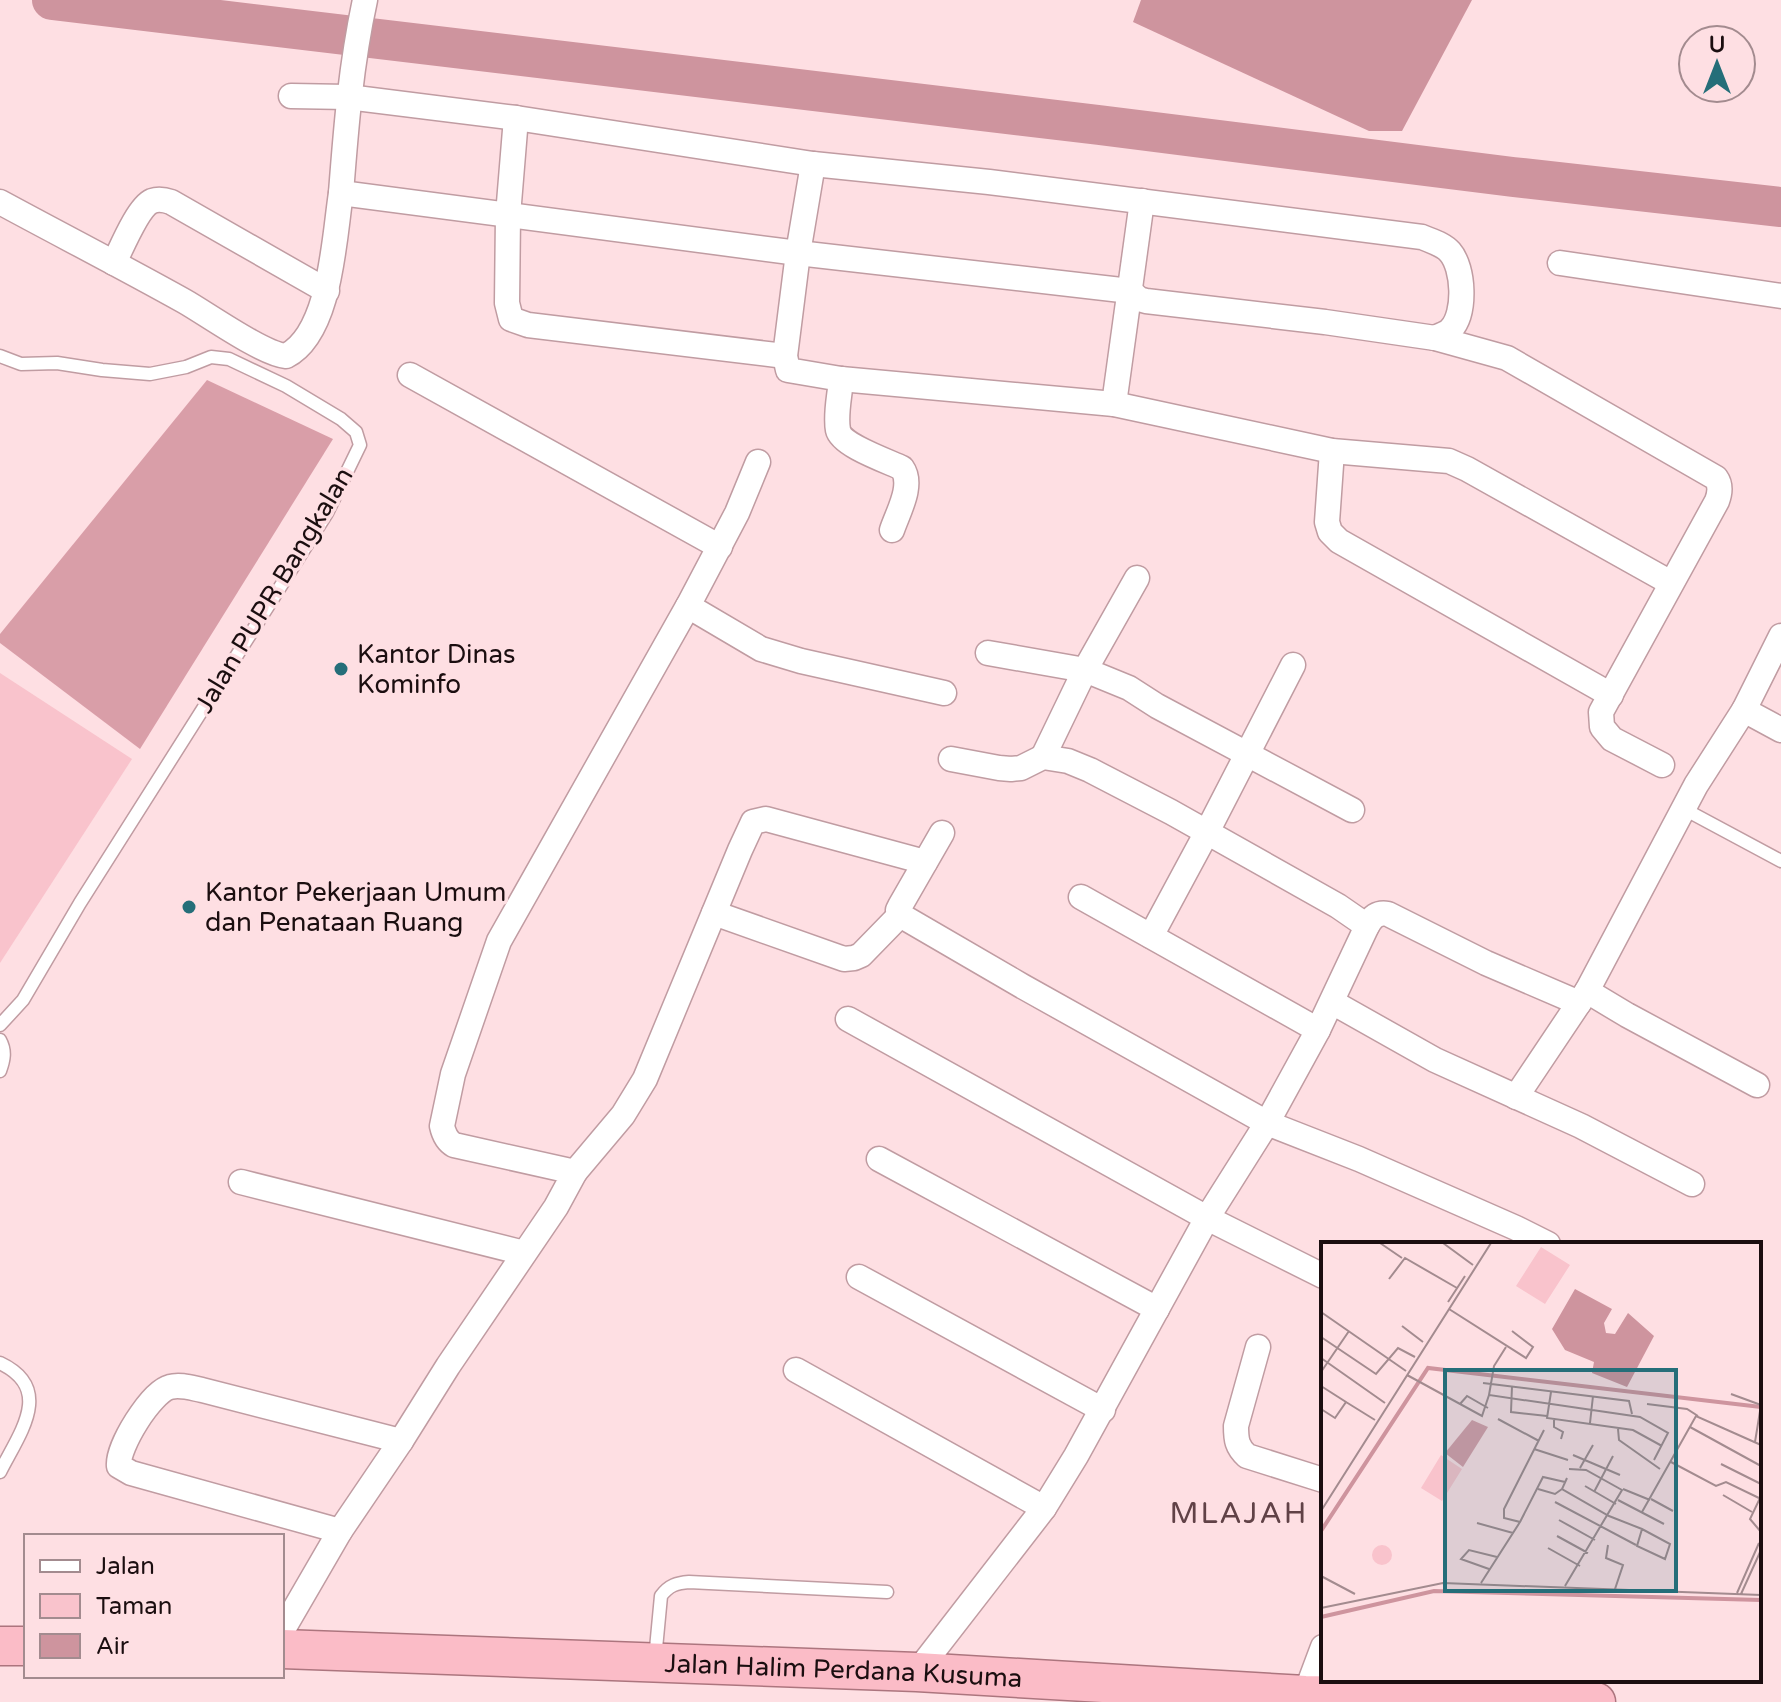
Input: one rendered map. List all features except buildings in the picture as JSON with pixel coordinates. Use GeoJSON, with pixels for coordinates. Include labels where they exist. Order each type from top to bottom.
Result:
{"type":"FeatureCollection","features":[{"type":"Feature","properties":{"kind":"highway"},"geometry":{"type":"LineString","coordinates":[[0,1646],[24,1646]]}},
{"type":"Feature","properties":{"kind":"highway","name":"Jalan Halim Perdana Kusuma"},"geometry":{"type":"LineString","coordinates":[[284,1649],[917,1672],[1305,1695],[1596,1702]]}},
{"type":"Feature","properties":{"kind":"street"},"geometry":{"type":"LineString","coordinates":[[0,202],[186,302],[260,346],[282,356],[293,352],[308,333],[327,291],[341,193],[348,97],[365,0]]}},
{"type":"Feature","properties":{"kind":"street"},"geometry":{"type":"LineString","coordinates":[[291,96],[348,97],[516,118],[813,164],[989,182],[1422,237],[1448,249],[1460,274],[1458,318],[1450,331],[1435,338]]}},
{"type":"Feature","properties":{"kind":"street"},"geometry":{"type":"LineString","coordinates":[[516,118],[508,215],[508,312],[511,319],[519,324],[785,356]]}},
{"type":"Feature","properties":{"kind":"street"},"geometry":{"type":"LineString","coordinates":[[813,164],[785,356],[788,370],[841,379],[1114,404],[1332,451],[1449,461],[1671,583]]}},
{"type":"Feature","properties":{"kind":"street"},"geometry":{"type":"LineString","coordinates":[[341,193],[798,253],[1130,291],[1146,301],[1435,338],[1507,358],[1716,478],[1719,483],[1717,501],[1601,712],[1605,733],[1662,765]]}},
{"type":"Feature","properties":{"kind":"street"},"geometry":{"type":"LineString","coordinates":[[114,263],[144,207],[153,200],[163,200],[327,291]]}},
{"type":"Feature","properties":{"kind":"street"},"geometry":{"type":"LineString","coordinates":[[1114,404],[1142,201]]}},
{"type":"Feature","properties":{"kind":"street"},"geometry":{"type":"LineString","coordinates":[[1560,263],[1781,296]]}},
{"type":"Feature","properties":{"kind":"street"},"geometry":{"type":"LineString","coordinates":[[410,375],[720,547]]}},
{"type":"Feature","properties":{"kind":"street"},"geometry":{"type":"LineString","coordinates":[[841,379],[838,426],[841,438],[906,472],[907,486],[892,530]]}},
{"type":"Feature","properties":{"kind":"street"},"geometry":{"type":"LineString","coordinates":[[1332,451],[1327,522],[1330,532],[1339,541],[1611,695]]}},
{"type":"Feature","properties":{"kind":"street"},"geometry":{"type":"LineString","coordinates":[[575,1172],[454,1145],[446,1137],[442,1126],[453,1074],[499,941],[720,547],[758,462]]}},
{"type":"Feature","properties":{"kind":"street"},"geometry":{"type":"LineString","coordinates":[[1043,757],[1085,670],[1137,578]]}},
{"type":"Feature","properties":{"kind":"street"},"geometry":{"type":"LineString","coordinates":[[688,606],[761,649],[944,693]]}},
{"type":"Feature","properties":{"kind":"street"},"geometry":{"type":"LineString","coordinates":[[1516,1097],[1583,997],[1696,785],[1744,710],[1781,636]]}},
{"type":"Feature","properties":{"kind":"street"},"geometry":{"type":"LineString","coordinates":[[988,653],[1085,670],[1129,688],[1352,810]]}},
{"type":"Feature","properties":{"kind":"street"},"geometry":{"type":"LineString","coordinates":[[1151,936],[1293,665]]}},
{"type":"Feature","properties":{"kind":"street"},"geometry":{"type":"LineString","coordinates":[[1744,710],[1781,730]]}},
{"type":"Feature","properties":{"kind":"street"},"geometry":{"type":"LineString","coordinates":[[951,759],[1011,769],[1021,768],[1043,757],[1068,761],[1207,832],[1338,906],[1367,926]]}},
{"type":"Feature","properties":{"kind":"street"},"geometry":{"type":"LineString","coordinates":[[284,1628],[340,1531],[556,1207],[575,1172],[623,1115],[645,1079],[753,822],[761,819],[925,862]]}},
{"type":"Feature","properties":{"kind":"street"},"geometry":{"type":"LineString","coordinates":[[942,833],[900,906],[900,915],[1267,1123],[1359,1159],[1512,1236],[1539,1242]]}},
{"type":"Feature","properties":{"kind":"street"},"geometry":{"type":"LineString","coordinates":[[1081,897],[1318,1030]]}},
{"type":"Feature","properties":{"kind":"street"},"geometry":{"type":"LineString","coordinates":[[714,913],[844,959],[861,955],[900,915]]}},
{"type":"Feature","properties":{"kind":"street"},"geometry":{"type":"LineString","coordinates":[[917,1672],[1044,1508],[1103,1410],[1207,1218],[1267,1123],[1318,1030],[1367,926],[1377,914],[1388,914],[1486,963],[1627,1015],[1757,1085]]}},
{"type":"Feature","properties":{"kind":"street"},"geometry":{"type":"LineString","coordinates":[[1332,1002],[1435,1060],[1581,1126],[1692,1184]]}},
{"type":"Feature","properties":{"kind":"street"},"geometry":{"type":"LineString","coordinates":[[848,1019],[1207,1218],[1321,1275]]}},
{"type":"Feature","properties":{"kind":"street"},"geometry":{"type":"LineString","coordinates":[[879,1159],[1157,1309]]}},
{"type":"Feature","properties":{"kind":"street"},"geometry":{"type":"LineString","coordinates":[[241,1182],[524,1253]]}},
{"type":"Feature","properties":{"kind":"street"},"geometry":{"type":"LineString","coordinates":[[859,1277],[1103,1410]]}},
{"type":"Feature","properties":{"kind":"street"},"geometry":{"type":"LineString","coordinates":[[1258,1347],[1236,1426],[1239,1449],[1247,1456],[1321,1479]]}},
{"type":"Feature","properties":{"kind":"street"},"geometry":{"type":"LineString","coordinates":[[796,1370],[1044,1508]]}},
{"type":"Feature","properties":{"kind":"street"},"geometry":{"type":"LineString","coordinates":[[340,1531],[131,1473],[119,1466],[128,1435],[151,1403],[167,1388],[179,1386],[401,1441]]}},
{"type":"Feature","properties":{"kind":"street"},"geometry":{"type":"LineString","coordinates":[[1305,1695],[1321,1652]]}},
{"type":"Feature","properties":{"kind":"lane","name":"Jalan PUPR Bangkalan"},"geometry":{"type":"LineString","coordinates":[[0,356],[21,364],[57,363],[150,374],[186,367],[211,357],[229,359],[286,386],[341,419],[356,432],[360,445],[327,513],[80,903],[23,1000],[0,1025]]}},
{"type":"Feature","properties":{"kind":"lane"},"geometry":{"type":"LineString","coordinates":[[1684,809],[1781,861]]}},
{"type":"Feature","properties":{"kind":"lane"},"geometry":{"type":"LineString","coordinates":[[0,1040],[4,1051],[0,1071]]}},
{"type":"Feature","properties":{"kind":"lane"},"geometry":{"type":"LineString","coordinates":[[0,1363],[14,1370],[22,1379],[30,1412],[0,1472]]}},
{"type":"Feature","properties":{"kind":"lane"},"geometry":{"type":"LineString","coordinates":[[655,1663],[661,1596],[675,1584],[689,1582],[887,1592]]}},
{"type":"Feature","properties":{"kind":"green space"},"geometry":{"type":"Polygon","coordinates":[[[0,673],[132,759],[0,963],[0,673]]]}},
{"type":"Feature","properties":{"kind":"shaded area"},"geometry":{"type":"Polygon","coordinates":[[[207,380],[333,439],[140,749],[0,643],[0,634],[207,380]]]}},
{"type":"Feature","properties":{"kind":"water"},"geometry":{"type":"Polygon","coordinates":[[[1141,0],[1472,0],[1402,131],[1369,131],[1133,22],[1141,0]]]}},
{"type":"Feature","properties":{"kind":"waterway"},"geometry":{"type":"LineString","coordinates":[[52,0],[1781,207]]}},
{"type":"Feature","properties":{"kind":"place","name":"Kantor Dinas Kominfo"},"geometry":{"type":"Point","coordinates":[341,669]}},
{"type":"Feature","properties":{"kind":"place","name":"Kantor Pekerjaan Umum dan Penataan Ruang"},"geometry":{"type":"Point","coordinates":[189,907]}},
{"type":"Feature","properties":{"kind":"district","name":"MLAJAH"},"geometry":{"type":"Point","coordinates":[1239,1513]}}]}
